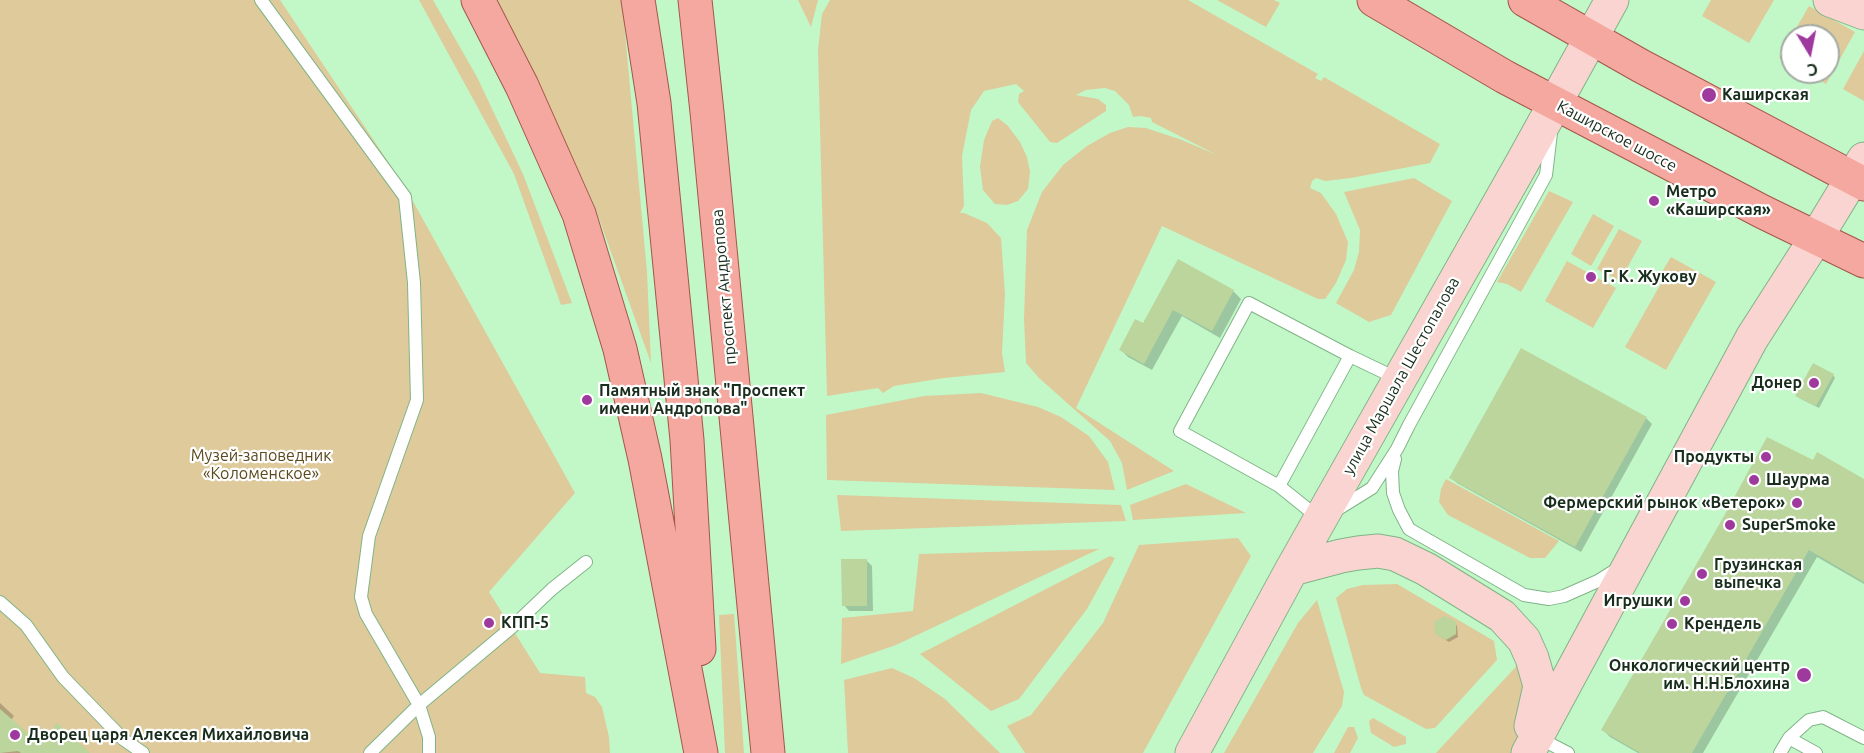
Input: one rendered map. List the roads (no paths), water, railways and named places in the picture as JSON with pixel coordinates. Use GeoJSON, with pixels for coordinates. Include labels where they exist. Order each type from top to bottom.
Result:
{"type":"FeatureCollection","features":[{"type":"Feature","properties":{"kind":"main road"},"geometry":{"type":"LineString","coordinates":[[478,0],[522,86],[579,214],[620,349],[645,459],[703,753]]}},
{"type":"Feature","properties":{"kind":"main road"},"geometry":{"type":"LineString","coordinates":[[638,0],[654,103],[687,440],[703,753]]}},
{"type":"Feature","properties":{"kind":"main road","name":"проспект Андропова"},"geometry":{"type":"LineString","coordinates":[[694,0],[708,123],[768,753]]}},
{"type":"Feature","properties":{"kind":"main road","name":"Каширское шоссе"},"geometry":{"type":"LineString","coordinates":[[1374,0],[1554,103],[1763,212],[1864,261]]}},
{"type":"Feature","properties":{"kind":"main road"},"geometry":{"type":"LineString","coordinates":[[1525,0],[1591,38],[1860,174],[1758,328],[1529,747]]}},
{"type":"Feature","properties":{"kind":"main road","name":"улица Маршала Шестопалова"},"geometry":{"type":"LineString","coordinates":[[1192,753],[1292,569],[1612,0]]}},
{"type":"Feature","properties":{"kind":"main road"},"geometry":{"type":"LineString","coordinates":[[1830,0],[1864,13]]}},
{"type":"Feature","properties":{"kind":"main road"},"geometry":{"type":"LineString","coordinates":[[1292,569],[1341,555],[1378,551],[1395,554],[1426,568],[1502,616],[1524,640],[1540,686],[1529,747]]}},
{"type":"Feature","properties":{"kind":"lane"},"geometry":{"type":"LineString","coordinates":[[261,0],[405,197],[414,283],[417,399],[369,536],[361,597],[366,614],[419,705],[429,737],[429,753]]}},
{"type":"Feature","properties":{"kind":"lane"},"geometry":{"type":"LineString","coordinates":[[1399,379],[1350,357],[1249,303],[1180,431],[1279,486],[1321,519],[1372,488],[1397,449],[1546,174],[1554,103]]}},
{"type":"Feature","properties":{"kind":"lane"},"geometry":{"type":"LineString","coordinates":[[1279,486],[1350,357]]}},
{"type":"Feature","properties":{"kind":"lane"},"geometry":{"type":"LineString","coordinates":[[1397,449],[1392,471],[1393,493],[1409,530],[1524,594],[1549,599],[1564,596],[1618,569],[1635,552]]}},
{"type":"Feature","properties":{"kind":"lane"},"geometry":{"type":"LineString","coordinates":[[370,753],[419,705],[586,562]]}},
{"type":"Feature","properties":{"kind":"lane"},"geometry":{"type":"LineString","coordinates":[[0,602],[26,625],[63,677],[123,739],[143,753]]}},
{"type":"Feature","properties":{"kind":"lane"},"geometry":{"type":"LineString","coordinates":[[1780,753],[1789,738],[1809,720],[1823,717],[1864,738]]}},
{"type":"Feature","properties":{"kind":"lane"},"geometry":{"type":"LineString","coordinates":[[1789,738],[1816,753]]}},
{"type":"Feature","properties":{"kind":"lane"},"geometry":{"type":"LineString","coordinates":[[1529,747],[1568,753]]}},
{"type":"Feature","properties":{"kind":"place","name":"Каширская"},"geometry":{"type":"Point","coordinates":[1709,95]}},
{"type":"Feature","properties":{"kind":"place","name":"Метро «Каширская»"},"geometry":{"type":"Point","coordinates":[1654,201]}},
{"type":"Feature","properties":{"kind":"place","name":"Г. К. Жукову"},"geometry":{"type":"Point","coordinates":[1591,277]}},
{"type":"Feature","properties":{"kind":"place","name":"Донер"},"geometry":{"type":"Point","coordinates":[1814,383]}},
{"type":"Feature","properties":{"kind":"place","name":"Памятный знак \"Проспект имени Андропова\""},"geometry":{"type":"Point","coordinates":[587,400]}},
{"type":"Feature","properties":{"kind":"place","name":"Продукты"},"geometry":{"type":"Point","coordinates":[1766,457]}},
{"type":"Feature","properties":{"kind":"place","name":"Шаурма"},"geometry":{"type":"Point","coordinates":[1754,480]}},
{"type":"Feature","properties":{"kind":"place","name":"Фермерский рынок «Ветерок»"},"geometry":{"type":"Point","coordinates":[1797,503]}},
{"type":"Feature","properties":{"kind":"place","name":"SuperSmoke"},"geometry":{"type":"Point","coordinates":[1730,525]}},
{"type":"Feature","properties":{"kind":"place","name":"Грузинская выпечка"},"geometry":{"type":"Point","coordinates":[1702,574]}},
{"type":"Feature","properties":{"kind":"place","name":"Игрушки"},"geometry":{"type":"Point","coordinates":[1685,601]}},
{"type":"Feature","properties":{"kind":"place","name":"КПП-5"},"geometry":{"type":"Point","coordinates":[489,623]}},
{"type":"Feature","properties":{"kind":"place","name":"Крендель"},"geometry":{"type":"Point","coordinates":[1672,624]}},
{"type":"Feature","properties":{"kind":"place","name":"Онкологический центр им. Н.Н.Блохина"},"geometry":{"type":"Point","coordinates":[1804,675]}},
{"type":"Feature","properties":{"kind":"place","name":"Дворец царя Алексея Михайловича"},"geometry":{"type":"Point","coordinates":[15,735]}},
{"type":"Feature","properties":{"kind":"park label","name":"Музей-заповедник «Коломенское»"},"geometry":{"type":"Point","coordinates":[261,465]}}]}
